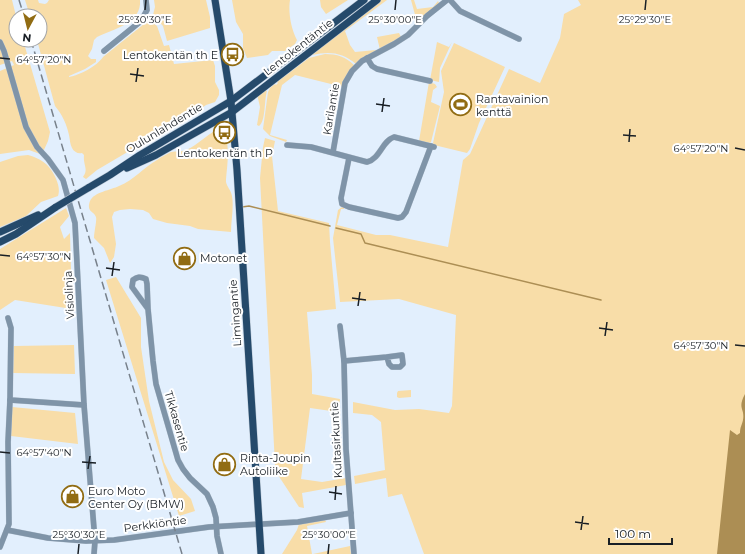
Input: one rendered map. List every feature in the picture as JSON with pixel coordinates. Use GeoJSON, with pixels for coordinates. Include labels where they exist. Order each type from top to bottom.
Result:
{"type":"FeatureCollection","features":[{"type":"Feature","properties":{"kind":"main road","name":"Limingantie"},"geometry":{"type":"LineString","coordinates":[[215,0],[232,112],[241,219],[262,554]]}},
{"type":"Feature","properties":{"kind":"main road","name":"Lentokentäntie"},"geometry":{"type":"LineString","coordinates":[[231,101],[364,0]]}},
{"type":"Feature","properties":{"kind":"main road","name":"Lentokentäntie"},"geometry":{"type":"LineString","coordinates":[[232,112],[377,0]]}},
{"type":"Feature","properties":{"kind":"main road","name":"Oulunlahdentie"},"geometry":{"type":"LineString","coordinates":[[0,242],[16,234],[56,207],[110,175],[140,155],[231,101]]}},
{"type":"Feature","properties":{"kind":"main road","name":"Oulunlahdentie"},"geometry":{"type":"LineString","coordinates":[[110,175],[156,155],[232,112]]}},
{"type":"Feature","properties":{"kind":"main road","name":"Oulunlahdentie"},"geometry":{"type":"LineString","coordinates":[[0,232],[56,207]]}},
{"type":"Feature","properties":{"kind":"street"},"geometry":{"type":"LineString","coordinates":[[104,51],[141,20],[147,10],[146,0]]}},
{"type":"Feature","properties":{"kind":"street"},"geometry":{"type":"LineString","coordinates":[[449,0],[460,11],[519,39]]}},
{"type":"Feature","properties":{"kind":"street","name":"Karilantie"},"geometry":{"type":"LineString","coordinates":[[333,152],[345,83],[354,68],[367,58],[408,35],[427,16],[449,0]]}},
{"type":"Feature","properties":{"kind":"street","name":"Visiolinja"},"geometry":{"type":"LineString","coordinates":[[0,42],[26,127],[37,147],[48,159],[63,180],[75,223],[84,405],[95,541],[94,554]]}},
{"type":"Feature","properties":{"kind":"street"},"geometry":{"type":"LineString","coordinates":[[367,58],[372,66],[377,69],[430,81]]}},
{"type":"Feature","properties":{"kind":"street"},"geometry":{"type":"LineString","coordinates":[[287,145],[311,147],[333,152],[360,161],[370,162],[390,139],[394,137],[433,146],[406,212],[402,217],[398,218],[349,207],[342,204],[341,198],[349,158]]}},
{"type":"Feature","properties":{"kind":"street","name":"Tikkasentie"},"geometry":{"type":"LineString","coordinates":[[148,309],[132,287],[132,280],[137,277],[146,279],[152,361],[156,384],[176,455],[183,469],[209,498],[214,511],[221,554]]}},
{"type":"Feature","properties":{"kind":"street"},"geometry":{"type":"LineString","coordinates":[[0,547],[9,524],[8,442],[11,328],[8,318]]}},
{"type":"Feature","properties":{"kind":"street","name":"Kultasirkuntie"},"geometry":{"type":"LineString","coordinates":[[340,326],[344,361],[346,449],[354,554]]}},
{"type":"Feature","properties":{"kind":"street"},"geometry":{"type":"LineString","coordinates":[[344,361],[387,357]]}},
{"type":"Feature","properties":{"kind":"street"},"geometry":{"type":"LineString","coordinates":[[10,400],[84,405]]}},
{"type":"Feature","properties":{"kind":"street","name":"Perkkiöntie"},"geometry":{"type":"LineString","coordinates":[[7,530],[48,538],[95,541],[114,540],[216,526],[298,522],[350,512]]}},
{"type":"Feature","properties":{"kind":"shaded area"},"geometry":{"type":"Polygon","coordinates":[[[0,0],[12,0],[14,8],[8,8],[8,48],[25,48],[50,132],[43,152],[40,154],[29,150],[0,154],[0,71],[14,65],[12,61],[0,65],[0,0]]]}},
{"type":"Feature","properties":{"kind":"shaded area"},"geometry":{"type":"Polygon","coordinates":[[[25,0],[38,0],[39,3],[45,4],[49,0],[140,0],[137,14],[132,20],[119,28],[97,37],[94,40],[92,49],[88,56],[91,59],[96,59],[96,62],[69,77],[93,67],[103,57],[149,20],[157,26],[164,46],[169,45],[174,64],[213,60],[215,66],[215,82],[219,90],[219,95],[215,102],[206,105],[181,123],[97,170],[86,179],[83,177],[86,172],[84,155],[74,151],[72,148],[66,124],[55,106],[39,48],[48,48],[48,8],[28,8],[25,0]]]}},
{"type":"Feature","properties":{"kind":"shaded area"},"geometry":{"type":"Polygon","coordinates":[[[154,0],[206,0],[210,17],[210,28],[167,41],[163,26],[153,15],[155,7],[154,0]]]}},
{"type":"Feature","properties":{"kind":"shaded area"},"geometry":{"type":"Polygon","coordinates":[[[232,0],[290,0],[290,20],[297,40],[295,44],[285,51],[272,51],[268,55],[247,58],[243,48],[243,34],[236,22],[232,0]]]}},
{"type":"Feature","properties":{"kind":"shaded area"},"geometry":{"type":"Polygon","coordinates":[[[320,0],[348,0],[326,14],[321,7],[320,0]]]}},
{"type":"Feature","properties":{"kind":"shaded area"},"geometry":{"type":"Polygon","coordinates":[[[380,0],[387,0],[345,31],[350,45],[355,52],[376,51],[356,64],[340,55],[324,53],[312,55],[380,0]]]}},
{"type":"Feature","properties":{"kind":"shaded area"},"geometry":{"type":"Polygon","coordinates":[[[411,0],[414,0],[417,9],[433,7],[438,1],[439,3],[416,24],[417,22],[411,0]]]}},
{"type":"Feature","properties":{"kind":"shaded area"},"geometry":{"type":"Polygon","coordinates":[[[578,0],[745,0],[745,554],[424,554],[402,494],[388,497],[386,478],[355,484],[354,476],[385,470],[381,422],[372,415],[353,413],[353,402],[395,410],[419,409],[449,413],[452,406],[456,315],[399,299],[340,302],[333,238],[338,210],[342,207],[344,208],[341,209],[337,225],[376,235],[390,235],[448,247],[463,160],[470,154],[509,69],[540,83],[560,38],[564,14],[581,5],[578,0]]]}},
{"type":"Feature","properties":{"kind":"shaded area"},"geometry":{"type":"Polygon","coordinates":[[[399,33],[401,37],[380,50],[377,37],[399,33]]]}},
{"type":"Feature","properties":{"kind":"shaded area"},"geometry":{"type":"Polygon","coordinates":[[[437,42],[449,47],[452,42],[440,68],[439,82],[430,80],[437,42]]]}},
{"type":"Feature","properties":{"kind":"shaded area"},"geometry":{"type":"Polygon","coordinates":[[[454,43],[505,67],[467,153],[434,145],[433,143],[444,92],[441,71],[454,43]]]}},
{"type":"Feature","properties":{"kind":"shaded area"},"geometry":{"type":"Polygon","coordinates":[[[325,54],[341,56],[354,65],[343,87],[295,75],[282,85],[270,135],[287,140],[286,142],[270,136],[263,129],[268,92],[270,88],[275,84],[276,85],[278,83],[277,82],[309,58],[325,54]]]}},
{"type":"Feature","properties":{"kind":"shaded area"},"geometry":{"type":"Polygon","coordinates":[[[429,82],[435,84],[437,87],[433,90],[431,102],[440,106],[430,143],[419,141],[429,82]]]}},
{"type":"Feature","properties":{"kind":"shaded area"},"geometry":{"type":"Polygon","coordinates":[[[265,89],[267,91],[264,115],[259,126],[257,125],[260,107],[257,94],[265,89]]]}},
{"type":"Feature","properties":{"kind":"shaded area"},"geometry":{"type":"Polygon","coordinates":[[[217,130],[222,132],[226,137],[227,144],[228,161],[226,182],[233,200],[231,232],[198,229],[190,226],[167,223],[153,219],[149,213],[143,210],[120,210],[114,212],[112,217],[116,244],[114,257],[110,263],[104,248],[94,238],[96,217],[89,207],[92,198],[99,193],[124,183],[152,163],[171,152],[184,151],[190,148],[217,130]]]}},
{"type":"Feature","properties":{"kind":"shaded area"},"geometry":{"type":"Polygon","coordinates":[[[265,138],[275,141],[272,156],[278,211],[329,223],[336,309],[307,312],[312,394],[340,399],[338,412],[310,408],[301,479],[322,482],[346,478],[346,485],[302,493],[304,508],[299,507],[278,475],[275,465],[260,178],[265,138]]]}},
{"type":"Feature","properties":{"kind":"shaded area"},"geometry":{"type":"Polygon","coordinates":[[[28,155],[42,161],[51,170],[58,184],[58,196],[41,202],[26,216],[0,227],[0,162],[18,156],[28,155]]]}},
{"type":"Feature","properties":{"kind":"shaded area"},"geometry":{"type":"Polygon","coordinates":[[[66,208],[69,216],[60,227],[64,239],[70,233],[72,309],[15,300],[0,310],[0,249],[66,208]]]}},
{"type":"Feature","properties":{"kind":"shaded area"},"geometry":{"type":"Polygon","coordinates":[[[116,277],[141,318],[141,347],[149,401],[164,462],[173,480],[191,499],[195,511],[179,516],[106,280],[116,277]]]}},
{"type":"Feature","properties":{"kind":"shaded area"},"geometry":{"type":"Polygon","coordinates":[[[74,345],[75,374],[13,373],[14,346],[74,345]]]}},
{"type":"Feature","properties":{"kind":"shaded area"},"geometry":{"type":"Polygon","coordinates":[[[411,390],[411,397],[397,397],[398,391],[411,390]]]}},
{"type":"Feature","properties":{"kind":"shaded area"},"geometry":{"type":"Polygon","coordinates":[[[745,394],[745,554],[717,554],[730,430],[737,435],[740,433],[743,420],[741,406],[745,394]]]}},
{"type":"Feature","properties":{"kind":"shaded area"},"geometry":{"type":"Polygon","coordinates":[[[12,407],[75,413],[78,444],[11,436],[12,407]]]}},
{"type":"Feature","properties":{"kind":"shaded area"},"geometry":{"type":"Polygon","coordinates":[[[325,520],[326,522],[307,526],[312,554],[282,554],[297,530],[299,524],[325,520]]]}},
{"type":"Feature","properties":{"kind":"shaded area"},"geometry":{"type":"Polygon","coordinates":[[[350,546],[351,554],[313,554],[350,546]]]}},
{"type":"Feature","properties":{"kind":"waterway"},"geometry":{"type":"LineString","coordinates":[[242,207],[249,206],[330,226]]}},
{"type":"Feature","properties":{"kind":"waterway"},"geometry":{"type":"LineString","coordinates":[[336,228],[361,234],[365,243],[601,300]]}},
{"type":"Feature","properties":{"kind":"railway"},"geometry":{"type":"LineString","coordinates":[[19,0],[22,8]]}},
{"type":"Feature","properties":{"kind":"railway"},"geometry":{"type":"LineString","coordinates":[[33,48],[182,554]]}},
{"type":"Feature","properties":{"kind":"place","name":"Lentokentän th E"},"geometry":{"type":"Point","coordinates":[233,55]}},
{"type":"Feature","properties":{"kind":"place","name":"Rantavainion kenttä"},"geometry":{"type":"Point","coordinates":[461,105]}},
{"type":"Feature","properties":{"kind":"place","name":"Lentokentän th P"},"geometry":{"type":"Point","coordinates":[225,133]}},
{"type":"Feature","properties":{"kind":"place","name":"Motonet"},"geometry":{"type":"Point","coordinates":[184,258]}},
{"type":"Feature","properties":{"kind":"place","name":"Rinta-Joupin Autoliike"},"geometry":{"type":"Point","coordinates":[225,464]}},
{"type":"Feature","properties":{"kind":"place","name":"Euro Moto Center Oy (BMW)"},"geometry":{"type":"Point","coordinates":[72,497]}}]}
